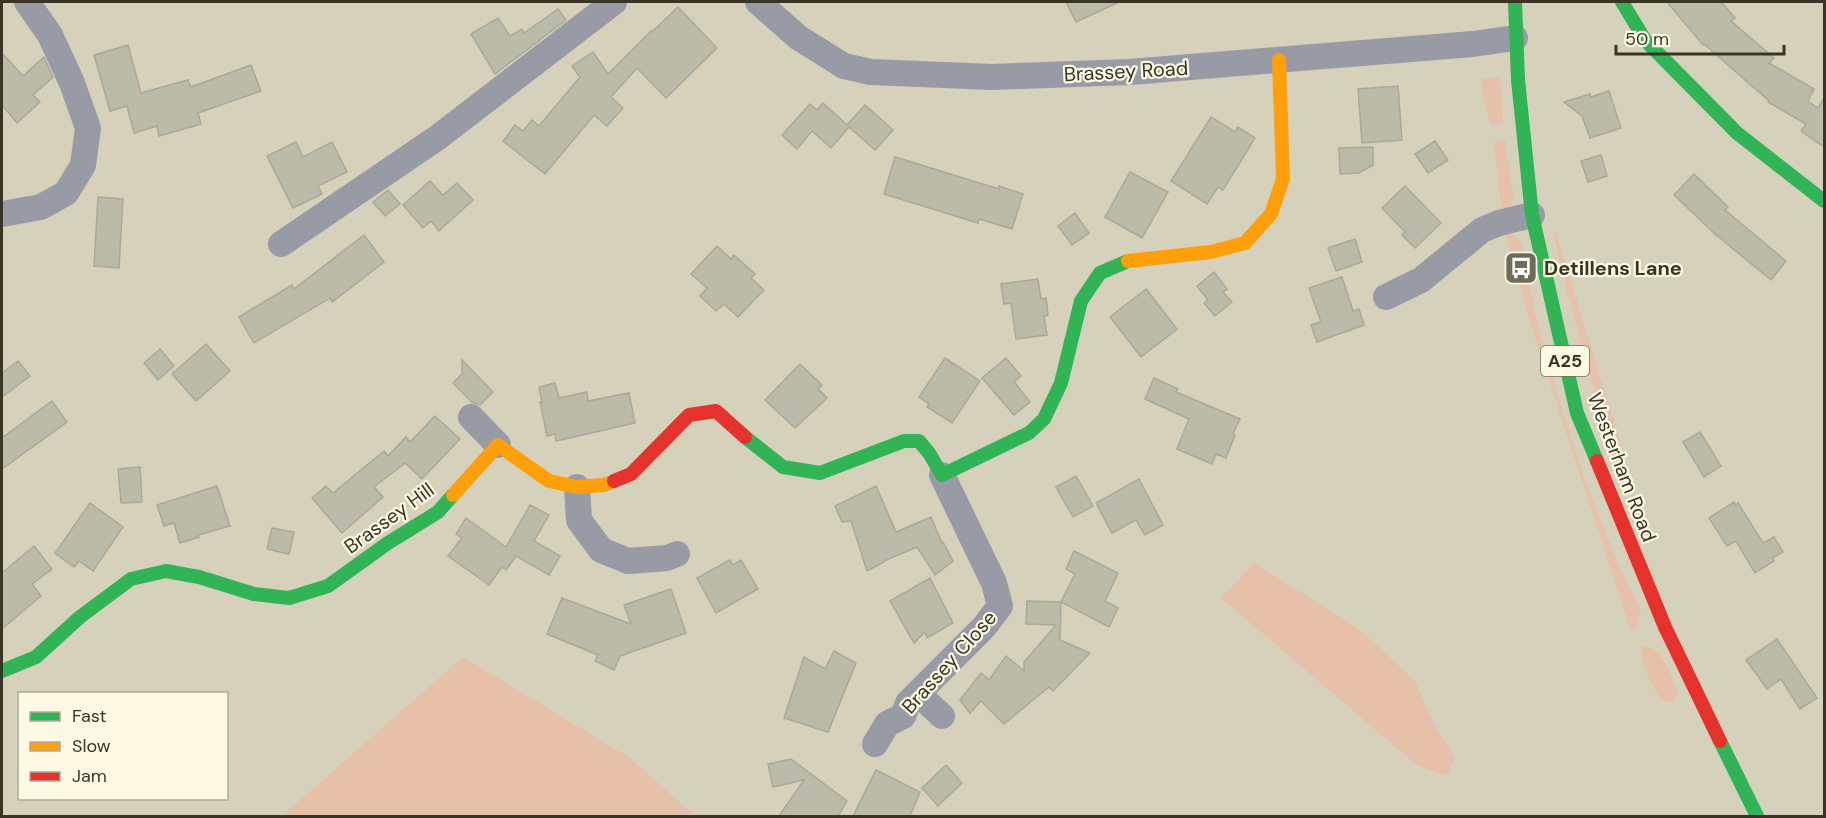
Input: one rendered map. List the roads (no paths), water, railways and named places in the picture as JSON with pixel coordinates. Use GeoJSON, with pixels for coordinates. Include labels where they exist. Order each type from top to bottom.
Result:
{"type":"FeatureCollection","features":[{"type":"Feature","properties":{"kind":"street"},"geometry":{"type":"LineString","coordinates":[[2,214],[41,207],[66,193],[83,165],[88,128],[72,83],[50,35],[27,2]]}},
{"type":"Feature","properties":{"kind":"street"},"geometry":{"type":"LineString","coordinates":[[281,244],[437,138],[614,2]]}},
{"type":"Feature","properties":{"kind":"street","name":"Brassey Road"},"geometry":{"type":"LineString","coordinates":[[758,2],[799,38],[844,66],[871,72],[992,77],[1129,72],[1473,44],[1515,38]]}},
{"type":"Feature","properties":{"kind":"street","name":"Westerham Road"},"geometry":{"type":"LineString","coordinates":[[1515,2],[1515,38],[1522,134],[1532,214],[1577,413],[1665,627],[1757,816]]}},
{"type":"Feature","properties":{"kind":"street"},"geometry":{"type":"LineString","coordinates":[[1622,2],[1646,40],[1737,133],[1824,201]]}},
{"type":"Feature","properties":{"kind":"street"},"geometry":{"type":"LineString","coordinates":[[471,417],[498,445],[549,481],[578,487],[604,485],[631,474],[689,415],[716,411],[783,467],[820,473],[904,441],[919,441],[942,475],[1029,433],[1044,419],[1061,383],[1081,301],[1100,273],[1131,260],[1211,252],[1245,243],[1271,214],[1283,179],[1279,60]]}},
{"type":"Feature","properties":{"kind":"street"},"geometry":{"type":"LineString","coordinates":[[1386,297],[1421,280],[1482,230],[1532,214]]}},
{"type":"Feature","properties":{"kind":"street","name":"Brassey Hill"},"geometry":{"type":"LineString","coordinates":[[2,671],[36,657],[80,617],[131,579],[166,571],[199,577],[254,594],[289,598],[328,586],[388,543],[438,512],[498,445]]}},
{"type":"Feature","properties":{"kind":"street","name":"Brassey Close"},"geometry":{"type":"LineString","coordinates":[[875,744],[887,724],[903,716],[908,703],[984,627],[1000,606],[994,583],[942,475]]}},
{"type":"Feature","properties":{"kind":"street"},"geometry":{"type":"LineString","coordinates":[[578,487],[579,520],[601,549],[628,561],[667,558],[677,554]]}},
{"type":"Feature","properties":{"kind":"street"},"geometry":{"type":"LineString","coordinates":[[918,694],[942,716]]}},
{"type":"Feature","properties":{"kind":"place","name":"Detillens Lane"},"geometry":{"type":"Point","coordinates":[1521,268]}}]}
